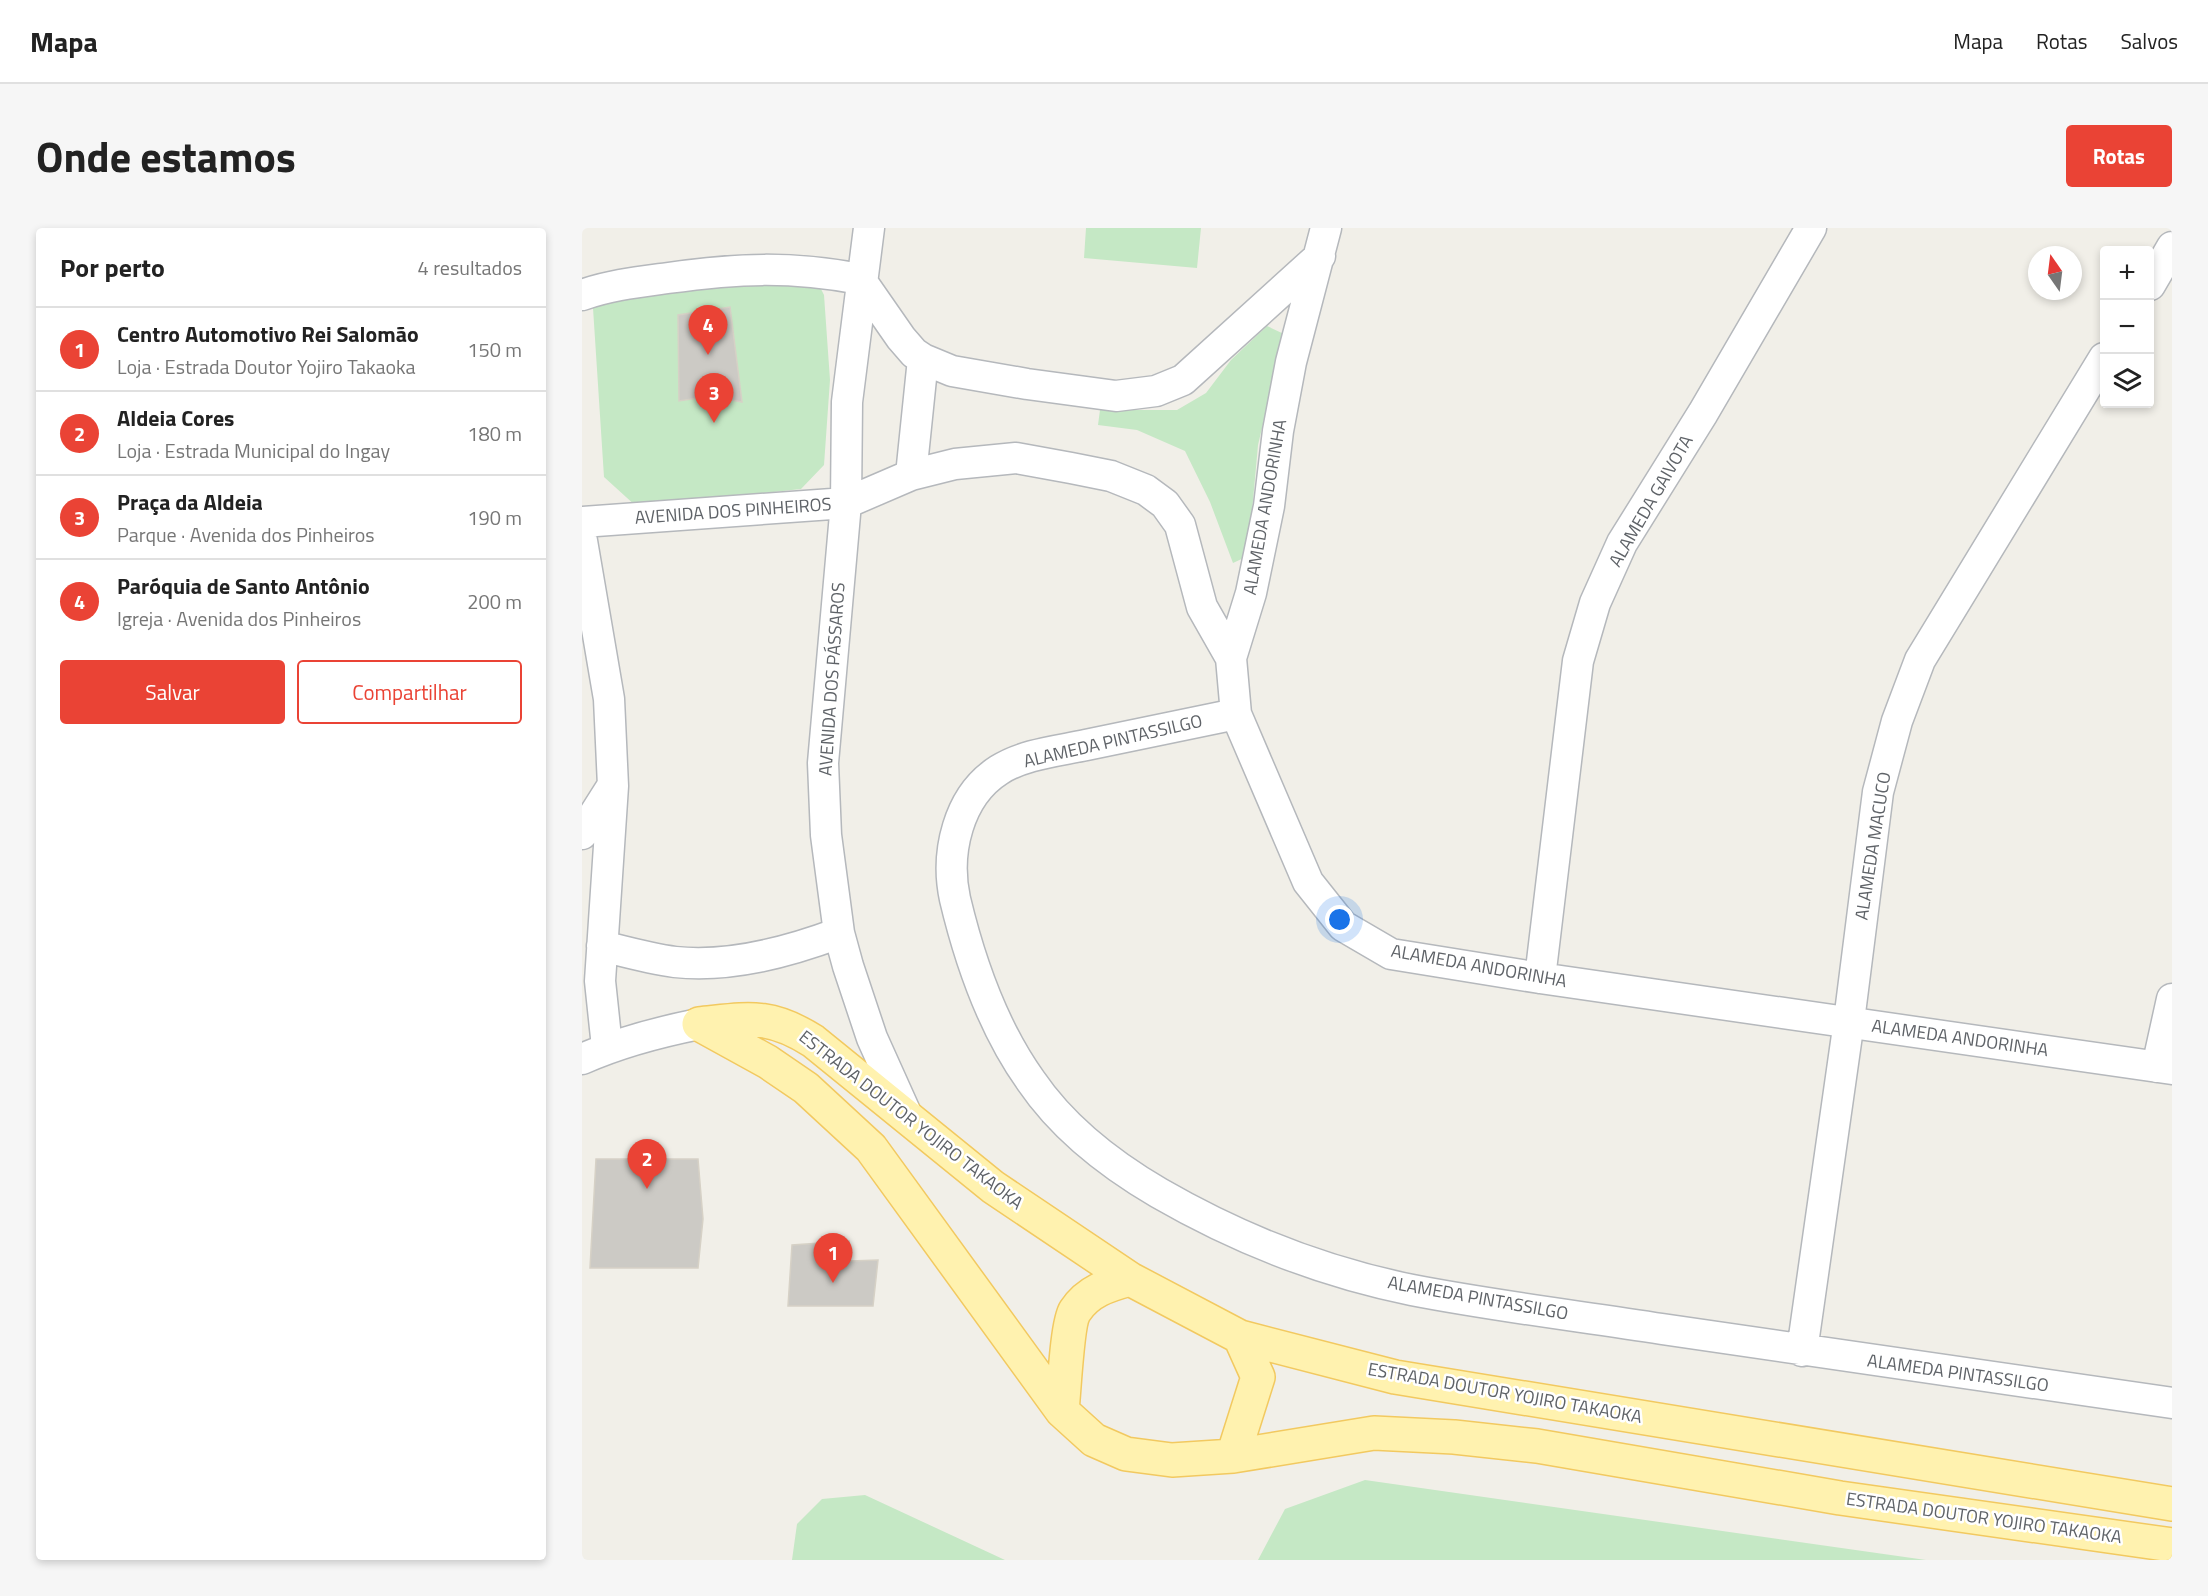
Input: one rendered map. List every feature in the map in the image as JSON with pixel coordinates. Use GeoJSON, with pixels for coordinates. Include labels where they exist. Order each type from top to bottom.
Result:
{"type":"FeatureCollection","features":[{"type":"Feature","properties":{"kind":"main road","name":"ESTRADA DOUTOR YOJIRO TAKAOKA"},"geometry":{"type":"LineString","coordinates":[[699,1024],[752,1019],[766,1020],[796,1030],[813,1041],[993,1187],[1130,1279],[1240,1337],[1395,1377],[2172,1504]]}},
{"type":"Feature","properties":{"kind":"main road","name":"ESTRADA DOUTOR YOJIRO TAKAOKA"},"geometry":{"type":"LineString","coordinates":[[699,1024],[768,1062],[806,1088],[871,1148],[1062,1411],[1094,1440],[1126,1454],[1172,1460],[1233,1456],[1374,1433],[1454,1437],[1537,1446],[1840,1498],[2172,1545]]}},
{"type":"Feature","properties":{"kind":"main road"},"geometry":{"type":"LineString","coordinates":[[1062,1411],[1073,1312],[1087,1297],[1105,1286],[1130,1279]]}},
{"type":"Feature","properties":{"kind":"main road"},"geometry":{"type":"LineString","coordinates":[[1233,1456],[1258,1377],[1240,1337]]}},
{"type":"Feature","properties":{"kind":"street","name":"AVENIDA DOS PÁSSAROS"},"geometry":{"type":"LineString","coordinates":[[869,228],[860,279],[847,402],[846,503],[823,763],[826,835],[839,933],[872,1038],[908,1118]]}},
{"type":"Feature","properties":{"kind":"street","name":"ALAMEDA GAIVOTA"},"geometry":{"type":"LineString","coordinates":[[1540,978],[1578,661],[1595,603],[1622,543],[1703,413],[1811,228]]}},
{"type":"Feature","properties":{"kind":"street"},"geometry":{"type":"LineString","coordinates":[[582,295],[616,285],[762,268],[813,270],[860,279],[901,338],[923,360],[952,371],[1116,396],[1156,391],[1183,380],[1203,364],[1323,242]]}},
{"type":"Feature","properties":{"kind":"street","name":"ALAMEDA ANDORINHA"},"geometry":{"type":"LineString","coordinates":[[1323,242],[1291,362],[1278,430],[1269,506],[1251,593],[1232,658],[1236,714],[1308,882],[1343,926],[1391,954],[1540,978],[2164,1068]]}},
{"type":"Feature","properties":{"kind":"street"},"geometry":{"type":"LineString","coordinates":[[2154,279],[2172,248]]}},
{"type":"Feature","properties":{"kind":"street"},"geometry":{"type":"LineString","coordinates":[[2154,287],[2172,293]]}},
{"type":"Feature","properties":{"kind":"street"},"geometry":{"type":"LineString","coordinates":[[911,475],[923,360]]}},
{"type":"Feature","properties":{"kind":"street","name":"ALAMEDA MACUCO"},"geometry":{"type":"LineString","coordinates":[[1802,1351],[1849,1022],[1878,792],[1897,721],[1920,660],[2100,365]]}},
{"type":"Feature","properties":{"kind":"street","name":"AVENIDA DOS PINHEIROS"},"geometry":{"type":"LineString","coordinates":[[582,522],[846,503],[911,475],[955,464],[1016,458],[1111,476],[1146,490],[1165,504],[1180,525],[1202,607],[1232,658]]}},
{"type":"Feature","properties":{"kind":"street"},"geometry":{"type":"LineString","coordinates":[[582,541],[609,699],[613,786],[595,1053],[653,1034],[699,1024]]}},
{"type":"Feature","properties":{"kind":"street"},"geometry":{"type":"LineString","coordinates":[[1202,607],[1251,593]]}},
{"type":"Feature","properties":{"kind":"street","name":"ALAMEDA PINTASSILGO"},"geometry":{"type":"LineString","coordinates":[[1236,714],[1036,756],[1001,768],[984,782],[964,809],[954,836],[953,890],[965,942],[1003,1037],[1032,1084],[1072,1128],[1122,1171],[1211,1223],[1292,1256],[1409,1289],[1802,1351],[2172,1403]]}},
{"type":"Feature","properties":{"kind":"street"},"geometry":{"type":"LineString","coordinates":[[582,834],[613,786]]}},
{"type":"Feature","properties":{"kind":"street"},"geometry":{"type":"LineString","coordinates":[[602,946],[675,962],[713,963],[796,949],[839,933]]}},
{"type":"Feature","properties":{"kind":"street"},"geometry":{"type":"LineString","coordinates":[[2164,1068],[2172,999]]}},
{"type":"Feature","properties":{"kind":"green space"},"geometry":{"type":"Polygon","coordinates":[[[1086,228],[1201,228],[1197,268],[1084,258],[1086,228]]]}},
{"type":"Feature","properties":{"kind":"green space"},"geometry":{"type":"Polygon","coordinates":[[[816,279],[824,295],[830,380],[824,465],[801,489],[637,507],[604,477],[593,308],[617,293],[816,279]]]}},
{"type":"Feature","properties":{"kind":"green space"},"geometry":{"type":"Polygon","coordinates":[[[1267,326],[1284,334],[1258,445],[1248,556],[1233,563],[1210,502],[1185,451],[1137,430],[1098,425],[1100,410],[1177,410],[1206,393],[1231,360],[1267,326]]]}},
{"type":"Feature","properties":{"kind":"green space"},"geometry":{"type":"Polygon","coordinates":[[[1365,1480],[1926,1560],[1258,1560],[1285,1509],[1365,1480]]]}},
{"type":"Feature","properties":{"kind":"green space"},"geometry":{"type":"Polygon","coordinates":[[[865,1495],[1005,1560],[792,1560],[797,1524],[822,1499],[865,1495]]]}},
{"type":"Feature","properties":{"kind":"building"},"geometry":{"type":"Polygon","coordinates":[[[730,307],[742,402],[711,396],[679,401],[678,315],[730,307]]]}},
{"type":"Feature","properties":{"kind":"building"},"geometry":{"type":"Polygon","coordinates":[[[596,1159],[698,1159],[703,1219],[698,1268],[590,1268],[596,1159]]]}},
{"type":"Feature","properties":{"kind":"building"},"geometry":{"type":"Polygon","coordinates":[[[849,1241],[850,1261],[878,1260],[873,1306],[788,1306],[792,1245],[849,1241]]]}},
{"type":"Feature","properties":{"kind":"place","name":"Paróquia de Santo Antônio"},"geometry":{"type":"Point","coordinates":[708,355]}},
{"type":"Feature","properties":{"kind":"place","name":"Praça da Aldeia"},"geometry":{"type":"Point","coordinates":[714,423]}},
{"type":"Feature","properties":{"kind":"place","name":"Aldeia Cores"},"geometry":{"type":"Point","coordinates":[647,1189]}},
{"type":"Feature","properties":{"kind":"place","name":"Centro Automotivo Rei Salomão"},"geometry":{"type":"Point","coordinates":[833,1283]}}]}
